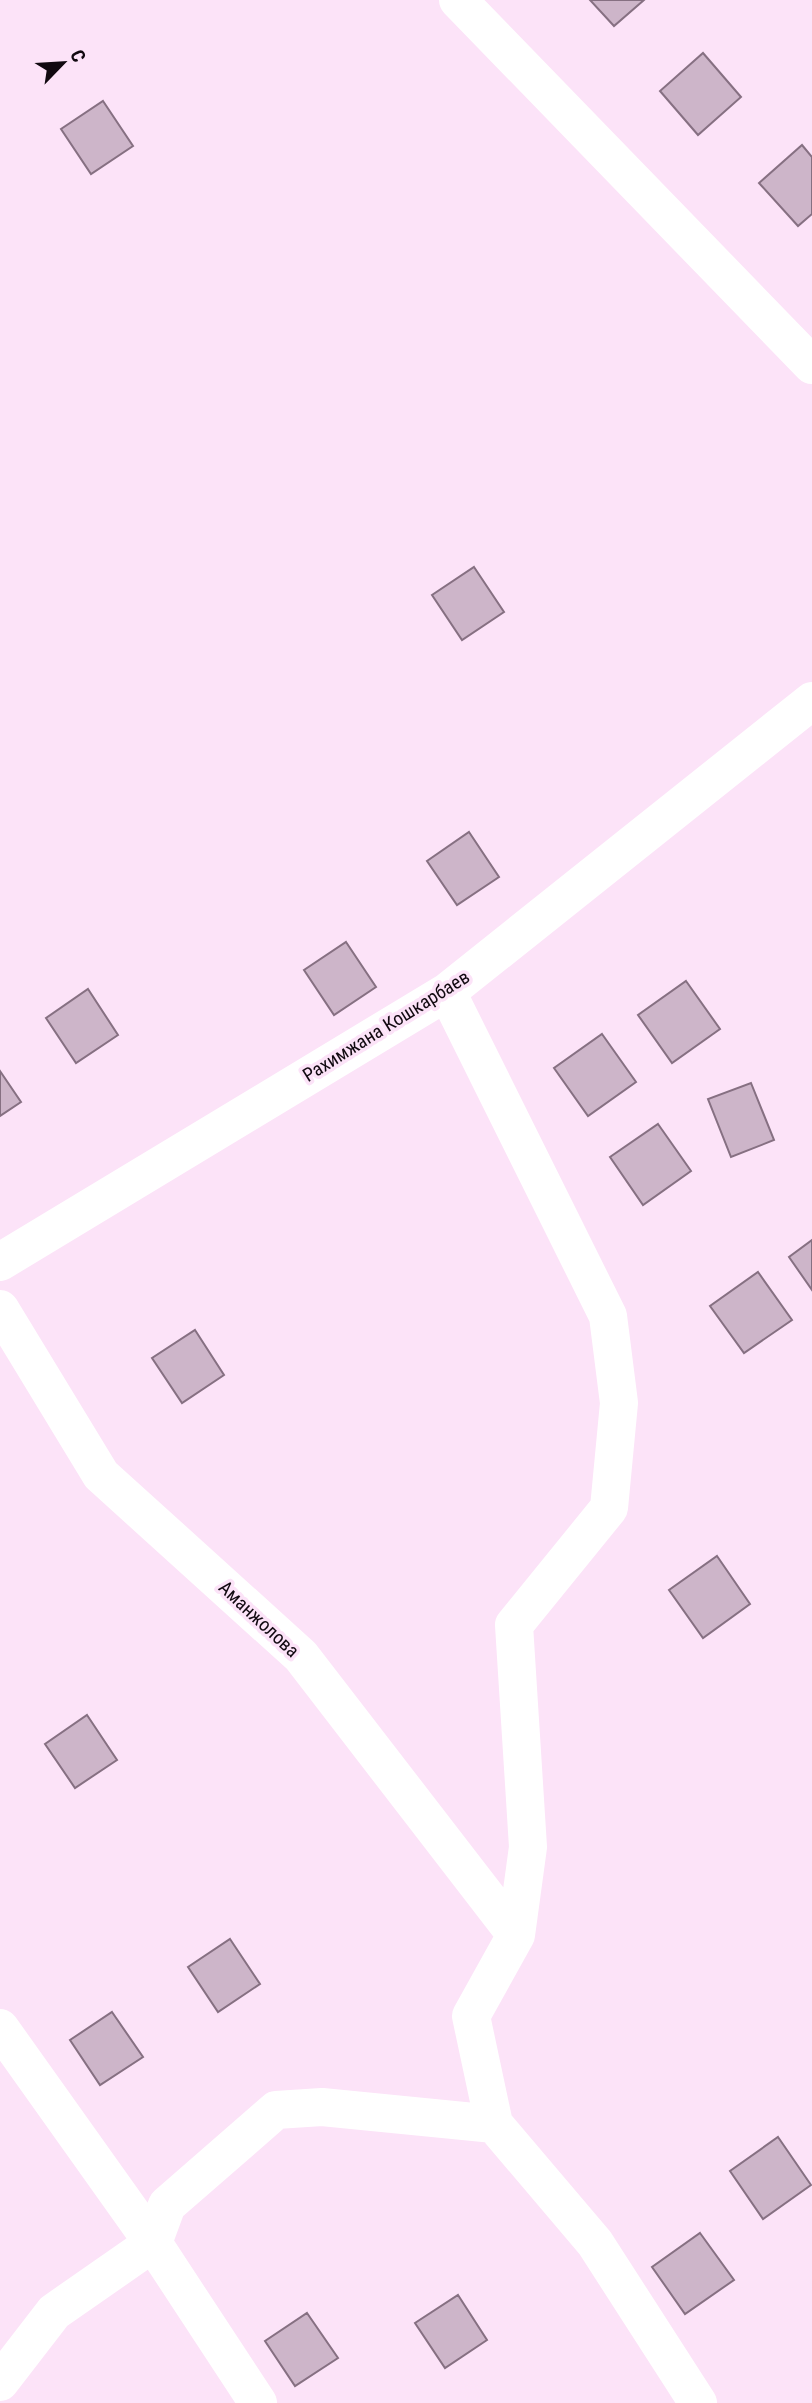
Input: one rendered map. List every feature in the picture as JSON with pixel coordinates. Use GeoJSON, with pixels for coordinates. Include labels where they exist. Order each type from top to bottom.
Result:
{"type":"FeatureCollection","features":[{"type":"Feature","properties":{"kind":"street"},"geometry":{"type":"LineString","coordinates":[[458,0],[812,365]]}},
{"type":"Feature","properties":{"kind":"street","name":"Рахимжана Кошкарбаев"},"geometry":{"type":"LineString","coordinates":[[0,1262],[447,992],[812,701]]}},
{"type":"Feature","properties":{"kind":"street"},"geometry":{"type":"LineString","coordinates":[[447,992],[608,1316],[620,1404],[609,1508],[514,1625],[528,1847],[516,1935],[471,2016],[494,2123],[595,2243],[698,2403]]}},
{"type":"Feature","properties":{"kind":"street","name":"Аманжолова"},"geometry":{"type":"LineString","coordinates":[[0,1309],[101,1475],[301,1656],[516,1935]]}},
{"type":"Feature","properties":{"kind":"street"},"geometry":{"type":"LineString","coordinates":[[0,2028],[153,2243],[258,2403]]}},
{"type":"Feature","properties":{"kind":"street"},"geometry":{"type":"LineString","coordinates":[[0,2382],[54,2312],[153,2243],[167,2205],[276,2110],[322,2108],[494,2123]]}},
{"type":"Feature","properties":{"kind":"building"},"geometry":{"type":"Polygon","coordinates":[[[590,0],[644,0],[614,26],[590,0]]]}},
{"type":"Feature","properties":{"kind":"building"},"geometry":{"type":"Polygon","coordinates":[[[703,53],[741,97],[698,135],[660,91],[703,53]]]}},
{"type":"Feature","properties":{"kind":"building"},"geometry":{"type":"Polygon","coordinates":[[[103,101],[133,146],[91,174],[61,129],[103,101]]]}},
{"type":"Feature","properties":{"kind":"building"},"geometry":{"type":"Polygon","coordinates":[[[802,145],[812,157],[812,214],[798,226],[759,183],[802,145]]]}},
{"type":"Feature","properties":{"kind":"building"},"geometry":{"type":"Polygon","coordinates":[[[474,567],[504,612],[462,640],[432,595],[474,567]]]}},
{"type":"Feature","properties":{"kind":"building"},"geometry":{"type":"Polygon","coordinates":[[[469,832],[499,877],[457,905],[427,861],[469,832]]]}},
{"type":"Feature","properties":{"kind":"building"},"geometry":{"type":"Polygon","coordinates":[[[346,942],[376,987],[334,1015],[304,970],[346,942]]]}},
{"type":"Feature","properties":{"kind":"building"},"geometry":{"type":"Polygon","coordinates":[[[686,981],[720,1029],[672,1063],[638,1015],[686,981]]]}},
{"type":"Feature","properties":{"kind":"building"},"geometry":{"type":"Polygon","coordinates":[[[88,989],[118,1035],[76,1063],[46,1018],[88,989]]]}},
{"type":"Feature","properties":{"kind":"building"},"geometry":{"type":"Polygon","coordinates":[[[602,1034],[636,1082],[588,1116],[554,1068],[602,1034]]]}},
{"type":"Feature","properties":{"kind":"building"},"geometry":{"type":"Polygon","coordinates":[[[0,1071],[21,1102],[0,1116],[0,1071]]]}},
{"type":"Feature","properties":{"kind":"building"},"geometry":{"type":"Polygon","coordinates":[[[751,1083],[774,1140],[731,1157],[708,1099],[751,1083]]]}},
{"type":"Feature","properties":{"kind":"building"},"geometry":{"type":"Polygon","coordinates":[[[658,1124],[691,1171],[643,1205],[610,1157],[658,1124]]]}},
{"type":"Feature","properties":{"kind":"building"},"geometry":{"type":"Polygon","coordinates":[[[812,1240],[812,1290],[789,1257],[812,1240]]]}},
{"type":"Feature","properties":{"kind":"building"},"geometry":{"type":"Polygon","coordinates":[[[758,1272],[792,1320],[744,1353],[710,1306],[758,1272]]]}},
{"type":"Feature","properties":{"kind":"building"},"geometry":{"type":"Polygon","coordinates":[[[195,1330],[224,1375],[182,1403],[152,1358],[195,1330]]]}},
{"type":"Feature","properties":{"kind":"building"},"geometry":{"type":"Polygon","coordinates":[[[717,1556],[750,1604],[703,1638],[669,1590],[717,1556]]]}},
{"type":"Feature","properties":{"kind":"building"},"geometry":{"type":"Polygon","coordinates":[[[87,1715],[117,1760],[75,1788],[45,1744],[87,1715]]]}},
{"type":"Feature","properties":{"kind":"building"},"geometry":{"type":"Polygon","coordinates":[[[230,1939],[260,1984],[218,2012],[188,1967],[230,1939]]]}},
{"type":"Feature","properties":{"kind":"building"},"geometry":{"type":"Polygon","coordinates":[[[112,2012],[143,2057],[100,2085],[70,2040],[112,2012]]]}},
{"type":"Feature","properties":{"kind":"building"},"geometry":{"type":"Polygon","coordinates":[[[778,2137],[811,2185],[763,2219],[730,2171],[778,2137]]]}},
{"type":"Feature","properties":{"kind":"building"},"geometry":{"type":"Polygon","coordinates":[[[700,2233],[734,2280],[685,2314],[652,2267],[700,2233]]]}},
{"type":"Feature","properties":{"kind":"building"},"geometry":{"type":"Polygon","coordinates":[[[458,2295],[487,2340],[445,2368],[415,2323],[458,2295]]]}},
{"type":"Feature","properties":{"kind":"building"},"geometry":{"type":"Polygon","coordinates":[[[307,2313],[338,2358],[295,2386],[265,2341],[307,2313]]]}}]}
